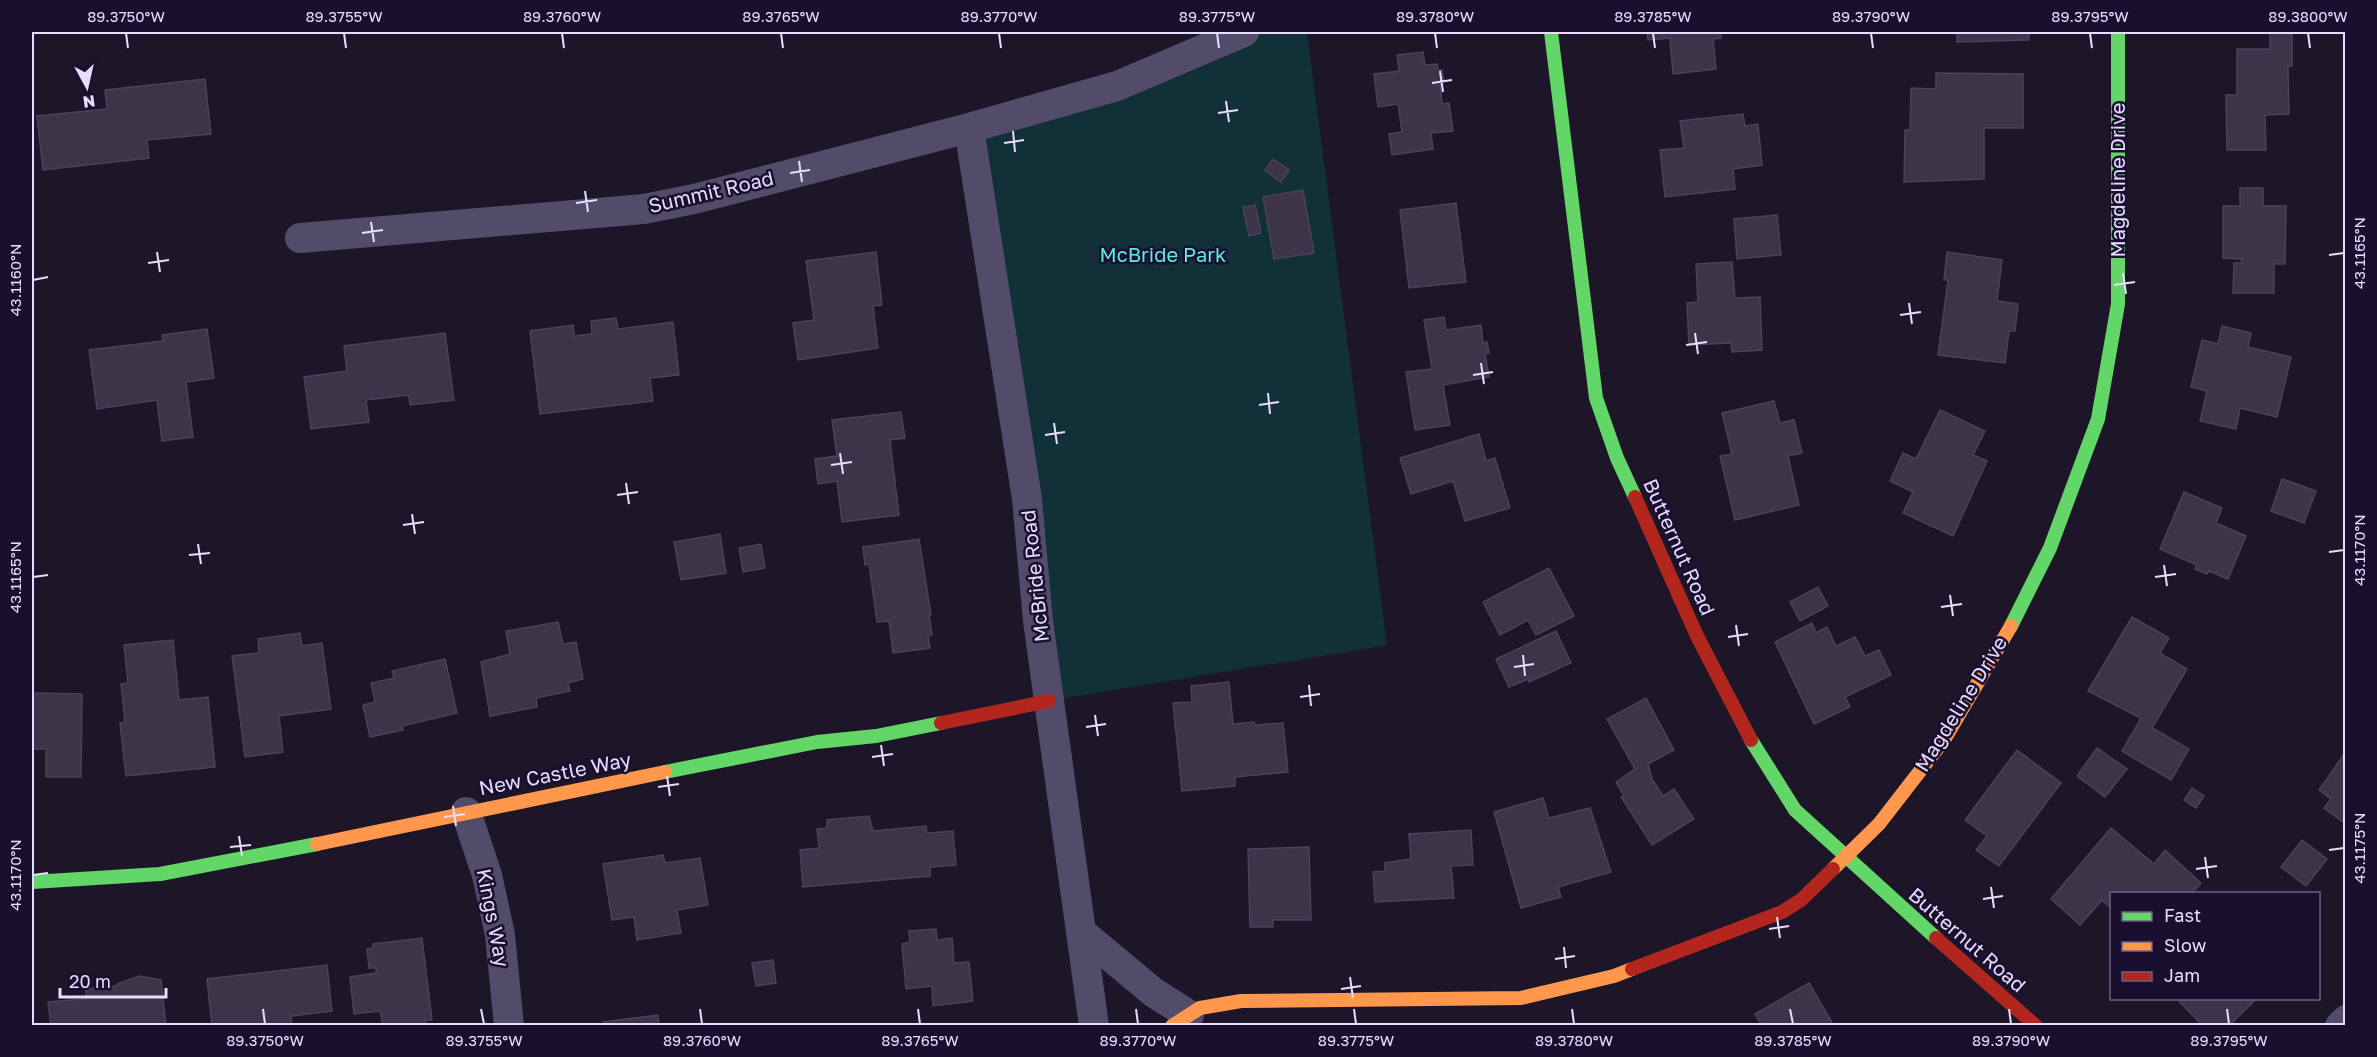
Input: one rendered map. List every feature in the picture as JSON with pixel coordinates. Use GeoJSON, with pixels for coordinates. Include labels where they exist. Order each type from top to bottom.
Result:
{"type":"FeatureCollection","features":[{"type":"Feature","properties":{"kind":"street","name":"Summit Road"},"geometry":{"type":"LineString","coordinates":[[300,238],[644,208],[694,199],[969,128],[1116,86],[1244,32]]}},
{"type":"Feature","properties":{"kind":"street","name":"Butternut Road"},"geometry":{"type":"LineString","coordinates":[[1551,32],[1596,398],[1617,458],[1697,636],[1747,734],[1795,810],[2036,1026]]}},
{"type":"Feature","properties":{"kind":"street","name":"Magdeline Drive"},"geometry":{"type":"LineString","coordinates":[[1081,932],[1153,992],[1180,1020],[1200,1008],[1241,1001],[1521,998],[1614,976],[1782,912],[1801,900],[1879,824],[1944,740],[2004,639],[2050,548],[2098,419],[2118,304],[2118,32]]}},
{"type":"Feature","properties":{"kind":"street","name":"McBride Road"},"geometry":{"type":"LineString","coordinates":[[969,128],[1027,499],[1038,621],[1094,1026]]}},
{"type":"Feature","properties":{"kind":"street","name":"New Castle Way"},"geometry":{"type":"LineString","coordinates":[[32,882],[160,874],[269,855],[466,812],[817,742],[876,736],[1049,701]]}},
{"type":"Feature","properties":{"kind":"street","name":"Kings Way"},"geometry":{"type":"LineString","coordinates":[[466,812],[487,875],[500,935],[509,1026]]}},
{"type":"Feature","properties":{"kind":"street"},"geometry":{"type":"LineString","coordinates":[[2340,1026],[2346,1020]]}},
{"type":"Feature","properties":{"kind":"green space","name":"McBride Park"},"geometry":{"type":"Polygon","coordinates":[[[1244,32],[1307,32],[1387,645],[1049,701],[969,128],[1244,32]]]}},
{"type":"Feature","properties":{"kind":"building"},"geometry":{"type":"Polygon","coordinates":[[[1647,32],[1720,32],[1721,38],[1713,39],[1716,69],[1673,74],[1670,38],[1648,40],[1647,32]]]}},
{"type":"Feature","properties":{"kind":"building"},"geometry":{"type":"Polygon","coordinates":[[[1957,32],[2029,32],[2029,40],[1957,42],[1957,32]]]}},
{"type":"Feature","properties":{"kind":"building"},"geometry":{"type":"Polygon","coordinates":[[[2270,32],[2292,32],[2292,66],[2288,66],[2289,114],[2265,115],[2266,150],[2227,150],[2226,95],[2237,95],[2237,49],[2270,49],[2270,32]]]}},
{"type":"Feature","properties":{"kind":"building"},"geometry":{"type":"Polygon","coordinates":[[[1423,52],[1425,65],[1437,64],[1438,70],[1442,70],[1444,82],[1440,82],[1442,104],[1449,103],[1453,131],[1431,133],[1433,149],[1392,155],[1389,134],[1402,132],[1398,104],[1378,107],[1374,74],[1399,71],[1397,55],[1423,52]]]}},
{"type":"Feature","properties":{"kind":"building"},"geometry":{"type":"Polygon","coordinates":[[[1936,73],[2023,74],[2023,128],[1984,128],[1984,179],[1904,182],[1905,130],[1910,130],[1911,88],[1936,89],[1936,73]]]}},
{"type":"Feature","properties":{"kind":"building"},"geometry":{"type":"Polygon","coordinates":[[[205,79],[211,134],[147,140],[149,158],[43,170],[37,116],[107,109],[105,90],[205,79]]]}},
{"type":"Feature","properties":{"kind":"building"},"geometry":{"type":"Polygon","coordinates":[[[1743,114],[1745,126],[1758,124],[1762,165],[1733,169],[1735,189],[1665,197],[1660,150],[1684,148],[1680,121],[1743,114]]]}},
{"type":"Feature","properties":{"kind":"building"},"geometry":{"type":"Polygon","coordinates":[[[1273,159],[1289,170],[1281,182],[1265,170],[1273,159]]]}},
{"type":"Feature","properties":{"kind":"building"},"geometry":{"type":"Polygon","coordinates":[[[2240,188],[2263,188],[2263,206],[2286,206],[2285,264],[2274,264],[2274,293],[2233,293],[2234,263],[2242,263],[2242,259],[2223,258],[2223,206],[2240,206],[2240,188]]]}},
{"type":"Feature","properties":{"kind":"building"},"geometry":{"type":"Polygon","coordinates":[[[1303,190],[1314,253],[1274,259],[1263,197],[1303,190]]]}},
{"type":"Feature","properties":{"kind":"building"},"geometry":{"type":"Polygon","coordinates":[[[1456,203],[1466,282],[1409,288],[1400,210],[1456,203]]]}},
{"type":"Feature","properties":{"kind":"building"},"geometry":{"type":"Polygon","coordinates":[[[1255,205],[1261,233],[1249,236],[1243,207],[1255,205]]]}},
{"type":"Feature","properties":{"kind":"building"},"geometry":{"type":"Polygon","coordinates":[[[1777,215],[1781,255],[1737,259],[1734,219],[1777,215]]]}},
{"type":"Feature","properties":{"kind":"building"},"geometry":{"type":"Polygon","coordinates":[[[876,252],[882,305],[873,306],[878,348],[798,360],[793,323],[814,320],[806,261],[876,252]]]}},
{"type":"Feature","properties":{"kind":"building"},"geometry":{"type":"Polygon","coordinates":[[[1947,252],[2002,260],[1997,301],[2018,304],[2015,331],[2009,331],[2005,363],[1938,355],[1948,280],[1944,280],[1947,252]]]}},
{"type":"Feature","properties":{"kind":"building"},"geometry":{"type":"Polygon","coordinates":[[[1732,262],[1735,298],[1760,297],[1762,350],[1732,352],[1731,343],[1689,345],[1687,303],[1698,302],[1696,264],[1732,262]]]}},
{"type":"Feature","properties":{"kind":"building"},"geometry":{"type":"Polygon","coordinates":[[[1444,317],[1446,330],[1481,325],[1483,343],[1487,342],[1489,353],[1485,354],[1489,377],[1443,385],[1450,425],[1415,430],[1406,372],[1432,369],[1424,320],[1444,317]]]}},
{"type":"Feature","properties":{"kind":"building"},"geometry":{"type":"Polygon","coordinates":[[[616,318],[618,329],[673,322],[679,375],[650,378],[653,401],[540,414],[530,331],[573,325],[574,336],[592,334],[591,321],[616,318]]]}},
{"type":"Feature","properties":{"kind":"building"},"geometry":{"type":"Polygon","coordinates":[[[2222,326],[2251,333],[2248,347],[2291,357],[2277,417],[2240,408],[2236,429],[2200,421],[2207,391],[2191,387],[2202,340],[2218,344],[2222,326]]]}},
{"type":"Feature","properties":{"kind":"building"},"geometry":{"type":"Polygon","coordinates":[[[207,329],[214,378],[186,382],[193,437],[162,441],[157,400],[97,409],[89,350],[163,341],[162,335],[207,329]]]}},
{"type":"Feature","properties":{"kind":"building"},"geometry":{"type":"Polygon","coordinates":[[[445,333],[454,400],[410,405],[409,395],[366,400],[369,422],[311,429],[304,377],[347,371],[344,346],[445,333]]]}},
{"type":"Feature","properties":{"kind":"building"},"geometry":{"type":"Polygon","coordinates":[[[1774,401],[1780,423],[1794,420],[1802,453],[1788,456],[1799,505],[1735,520],[1720,456],[1732,454],[1722,413],[1774,401]]]}},
{"type":"Feature","properties":{"kind":"building"},"geometry":{"type":"Polygon","coordinates":[[[1940,410],[1985,431],[1973,455],[1987,461],[1953,536],[1903,513],[1913,492],[1890,481],[1903,453],[1916,459],[1940,410]]]}},
{"type":"Feature","properties":{"kind":"building"},"geometry":{"type":"Polygon","coordinates":[[[901,412],[905,438],[890,440],[899,515],[842,522],[837,481],[818,484],[815,459],[837,456],[832,420],[901,412]]]}},
{"type":"Feature","properties":{"kind":"building"},"geometry":{"type":"Polygon","coordinates":[[[1479,434],[1486,461],[1495,458],[1510,508],[1465,521],[1453,481],[1411,494],[1400,458],[1479,434]]]}},
{"type":"Feature","properties":{"kind":"building"},"geometry":{"type":"Polygon","coordinates":[[[2282,479],[2316,491],[2304,523],[2271,511],[2282,479]]]}},
{"type":"Feature","properties":{"kind":"building"},"geometry":{"type":"Polygon","coordinates":[[[2184,492],[2222,508],[2216,523],[2246,536],[2228,579],[2209,571],[2207,574],[2195,569],[2197,565],[2160,549],[2184,492]]]}},
{"type":"Feature","properties":{"kind":"building"},"geometry":{"type":"Polygon","coordinates":[[[720,534],[726,573],[681,580],[674,542],[720,534]]]}},
{"type":"Feature","properties":{"kind":"building"},"geometry":{"type":"Polygon","coordinates":[[[919,539],[931,615],[929,615],[932,635],[928,636],[930,648],[893,653],[889,621],[877,622],[869,564],[865,565],[863,547],[919,539]]]}},
{"type":"Feature","properties":{"kind":"building"},"geometry":{"type":"Polygon","coordinates":[[[761,544],[765,568],[743,572],[739,548],[761,544]]]}},
{"type":"Feature","properties":{"kind":"building"},"geometry":{"type":"Polygon","coordinates":[[[1549,568],[1574,616],[1536,635],[1528,620],[1500,635],[1483,602],[1549,568]]]}},
{"type":"Feature","properties":{"kind":"building"},"geometry":{"type":"Polygon","coordinates":[[[1818,587],[1828,606],[1800,621],[1790,602],[1818,587]]]}},
{"type":"Feature","properties":{"kind":"building"},"geometry":{"type":"Polygon","coordinates":[[[2132,617],[2169,638],[2160,653],[2187,669],[2152,728],[2189,749],[2171,780],[2122,751],[2141,718],[2088,691],[2132,617]]]}},
{"type":"Feature","properties":{"kind":"building"},"geometry":{"type":"Polygon","coordinates":[[[558,622],[563,644],[576,642],[583,679],[568,683],[570,691],[536,698],[537,707],[490,716],[481,662],[510,654],[506,631],[558,622]]]}},
{"type":"Feature","properties":{"kind":"building"},"geometry":{"type":"Polygon","coordinates":[[[1812,623],[1816,633],[1827,627],[1836,646],[1855,637],[1865,656],[1879,650],[1891,675],[1845,697],[1850,707],[1814,724],[1775,642],[1812,623]]]}},
{"type":"Feature","properties":{"kind":"building"},"geometry":{"type":"Polygon","coordinates":[[[1556,631],[1571,663],[1529,682],[1528,679],[1509,687],[1496,659],[1556,631]]]}},
{"type":"Feature","properties":{"kind":"building"},"geometry":{"type":"Polygon","coordinates":[[[300,633],[302,646],[322,643],[331,709],[279,716],[283,752],[245,757],[232,656],[259,653],[258,639],[300,633]]]}},
{"type":"Feature","properties":{"kind":"building"},"geometry":{"type":"Polygon","coordinates":[[[173,640],[179,700],[208,697],[215,767],[126,776],[120,723],[125,722],[121,684],[128,683],[124,645],[173,640]]]}},
{"type":"Feature","properties":{"kind":"building"},"geometry":{"type":"Polygon","coordinates":[[[445,659],[457,713],[402,726],[403,730],[370,737],[363,705],[375,702],[371,683],[394,678],[392,671],[445,659]]]}},
{"type":"Feature","properties":{"kind":"building"},"geometry":{"type":"Polygon","coordinates":[[[1229,682],[1233,724],[1283,723],[1288,772],[1235,777],[1235,786],[1182,791],[1173,703],[1192,702],[1191,686],[1229,682]]]}},
{"type":"Feature","properties":{"kind":"building"},"geometry":{"type":"Polygon","coordinates":[[[32,693],[82,694],[81,777],[46,777],[46,749],[33,749],[32,779],[32,693]]]}},
{"type":"Feature","properties":{"kind":"building"},"geometry":{"type":"Polygon","coordinates":[[[1646,698],[1674,750],[1648,764],[1652,779],[1663,796],[1674,789],[1694,819],[1652,845],[1621,797],[1624,796],[1616,782],[1635,769],[1607,719],[1646,698]]]}},
{"type":"Feature","properties":{"kind":"building"},"geometry":{"type":"Polygon","coordinates":[[[2097,748],[2127,769],[2105,797],[2077,776],[2097,748]]]}},
{"type":"Feature","properties":{"kind":"building"},"geometry":{"type":"Polygon","coordinates":[[[2017,750],[2061,783],[1999,866],[1976,850],[1987,836],[1965,820],[2017,750]]]}},
{"type":"Feature","properties":{"kind":"building"},"geometry":{"type":"Polygon","coordinates":[[[2345,753],[2346,824],[2324,808],[2331,799],[2319,790],[2345,753]]]}},
{"type":"Feature","properties":{"kind":"building"},"geometry":{"type":"Polygon","coordinates":[[[2192,788],[2204,796],[2196,808],[2184,800],[2192,788]]]}},
{"type":"Feature","properties":{"kind":"building"},"geometry":{"type":"Polygon","coordinates":[[[1543,798],[1549,818],[1590,808],[1611,872],[1558,887],[1561,897],[1521,908],[1494,812],[1543,798]]]}},
{"type":"Feature","properties":{"kind":"building"},"geometry":{"type":"Polygon","coordinates":[[[869,816],[873,831],[926,826],[927,833],[953,831],[956,865],[930,867],[930,876],[803,887],[800,850],[819,848],[817,829],[827,828],[827,820],[869,816]]]}},
{"type":"Feature","properties":{"kind":"building"},"geometry":{"type":"Polygon","coordinates":[[[2111,828],[2154,864],[2165,850],[2201,883],[2193,892],[2110,892],[2110,907],[2102,900],[2080,925],[2051,899],[2111,828]]]}},
{"type":"Feature","properties":{"kind":"building"},"geometry":{"type":"Polygon","coordinates":[[[1471,830],[1473,865],[1451,866],[1454,898],[1375,902],[1373,872],[1385,871],[1385,863],[1411,859],[1409,834],[1471,830]]]}},
{"type":"Feature","properties":{"kind":"building"},"geometry":{"type":"Polygon","coordinates":[[[2302,840],[2327,859],[2306,886],[2281,867],[2302,840]]]}},
{"type":"Feature","properties":{"kind":"building"},"geometry":{"type":"Polygon","coordinates":[[[1309,847],[1311,920],[1273,920],[1273,927],[1250,927],[1248,849],[1309,847]]]}},
{"type":"Feature","properties":{"kind":"building"},"geometry":{"type":"Polygon","coordinates":[[[663,855],[665,863],[700,858],[708,905],[677,910],[681,933],[637,940],[634,917],[612,920],[603,864],[663,855]]]}},
{"type":"Feature","properties":{"kind":"building"},"geometry":{"type":"Polygon","coordinates":[[[936,929],[937,940],[952,938],[954,963],[969,962],[973,1001],[933,1006],[932,986],[906,989],[902,944],[910,942],[909,931],[936,929]]]}},
{"type":"Feature","properties":{"kind":"building"},"geometry":{"type":"Polygon","coordinates":[[[422,938],[432,1020],[425,1020],[426,1026],[383,1026],[380,1011],[354,1014],[350,977],[376,973],[376,968],[369,968],[367,949],[373,948],[373,944],[422,938]]]}},
{"type":"Feature","properties":{"kind":"building"},"geometry":{"type":"Polygon","coordinates":[[[773,960],[776,983],[756,986],[752,963],[773,960]]]}},
{"type":"Feature","properties":{"kind":"building"},"geometry":{"type":"Polygon","coordinates":[[[327,965],[332,1011],[291,1016],[292,1026],[212,1026],[207,979],[327,965]]]}},
{"type":"Feature","properties":{"kind":"building"},"geometry":{"type":"Polygon","coordinates":[[[139,976],[161,980],[166,1026],[51,1026],[48,1002],[86,999],[86,989],[117,986],[117,984],[139,976]]]}},
{"type":"Feature","properties":{"kind":"building"},"geometry":{"type":"Polygon","coordinates":[[[1809,983],[1834,1026],[1762,1026],[1755,1014],[1809,983]]]}},
{"type":"Feature","properties":{"kind":"building"},"geometry":{"type":"Polygon","coordinates":[[[2178,1000],[2255,1000],[2229,1026],[2203,1026],[2178,1000]]]}},
{"type":"Feature","properties":{"kind":"building"},"geometry":{"type":"Polygon","coordinates":[[[658,1015],[659,1024],[664,1026],[603,1026],[603,1022],[658,1015]]]}},
{"type":"Feature","properties":{"kind":"traffic: fast"},"geometry":{"type":"LineString","coordinates":[[1551,32],[1596,398],[1617,458],[1635,497]]}},
{"type":"Feature","properties":{"kind":"traffic: fast"},"geometry":{"type":"LineString","coordinates":[[2011,626],[2050,548],[2098,419],[2118,304],[2118,32]]}},
{"type":"Feature","properties":{"kind":"traffic: fast"},"geometry":{"type":"LineString","coordinates":[[665,772],[817,742],[876,736],[941,723]]}},
{"type":"Feature","properties":{"kind":"traffic: fast"},"geometry":{"type":"LineString","coordinates":[[1751,740],[1795,810],[1936,938]]}},
{"type":"Feature","properties":{"kind":"traffic: fast"},"geometry":{"type":"LineString","coordinates":[[32,882],[160,874],[317,844]]}},
{"type":"Feature","properties":{"kind":"traffic: slow"},"geometry":{"type":"LineString","coordinates":[[1833,869],[1879,824],[1944,740],[2011,626]]}},
{"type":"Feature","properties":{"kind":"traffic: slow"},"geometry":{"type":"LineString","coordinates":[[317,844],[665,772]]}},
{"type":"Feature","properties":{"kind":"traffic: slow"},"geometry":{"type":"LineString","coordinates":[[1172,1026],[1200,1008],[1241,1001],[1521,998],[1614,976],[1632,969]]}},
{"type":"Feature","properties":{"kind":"traffic: jam"},"geometry":{"type":"LineString","coordinates":[[1635,497],[1697,636],[1751,740]]}},
{"type":"Feature","properties":{"kind":"traffic: jam"},"geometry":{"type":"LineString","coordinates":[[941,723],[1049,701]]}},
{"type":"Feature","properties":{"kind":"traffic: jam"},"geometry":{"type":"LineString","coordinates":[[1632,969],[1782,912],[1801,900],[1833,869]]}},
{"type":"Feature","properties":{"kind":"traffic: jam"},"geometry":{"type":"LineString","coordinates":[[1936,938],[2036,1026]]}}]}
